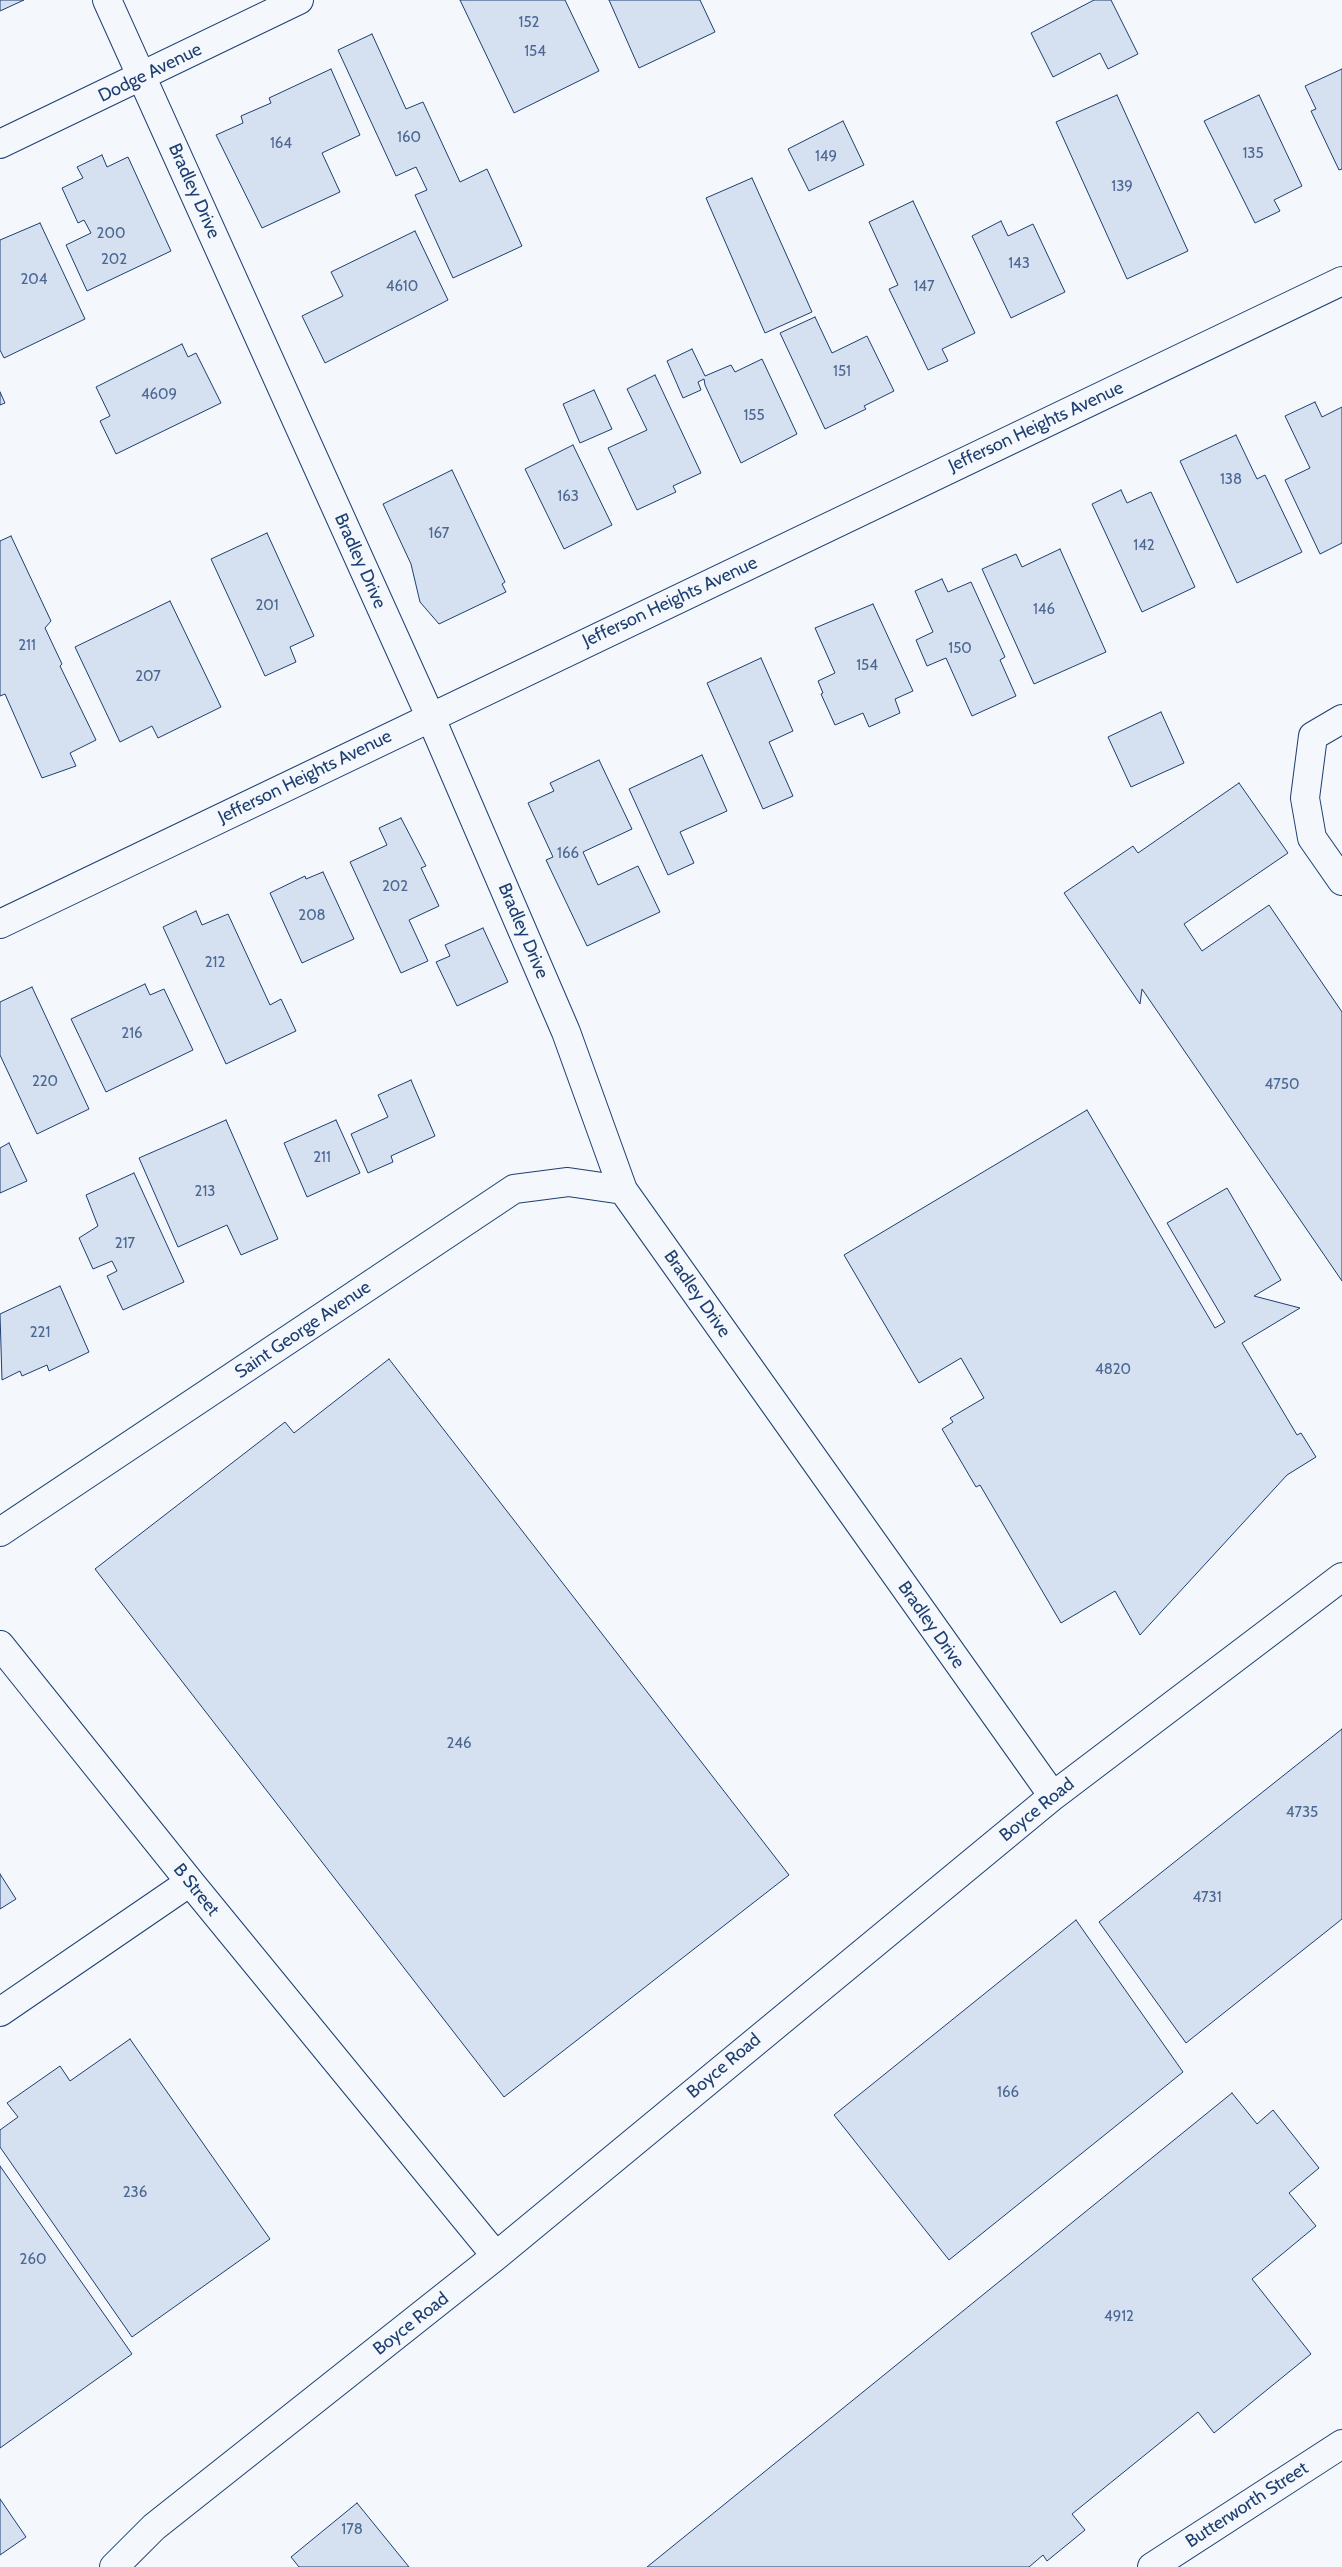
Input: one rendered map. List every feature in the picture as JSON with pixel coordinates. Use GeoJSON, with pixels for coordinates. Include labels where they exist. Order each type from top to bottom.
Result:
{"type":"FeatureCollection","features":[{"type":"Feature","properties":{"kind":"street","name":"Bradley Drive"},"geometry":{"type":"LineString","coordinates":[[106,0],[430,716],[566,1032],[624,1190],[1053,1796]]}},
{"type":"Feature","properties":{"kind":"street","name":"Dodge Avenue"},"geometry":{"type":"LineString","coordinates":[[0,144],[299,0]]}},
{"type":"Feature","properties":{"kind":"street","name":"Jefferson Heights Avenue"},"geometry":{"type":"LineString","coordinates":[[0,924],[430,716],[1342,282]]}},
{"type":"Feature","properties":{"kind":"street"},"geometry":{"type":"LineString","coordinates":[[1342,719],[1313,736],[1305,798],[1312,838],[1342,881]]}},
{"type":"Feature","properties":{"kind":"street","name":"Saint George Avenue"},"geometry":{"type":"LineString","coordinates":[[0,1532],[514,1189],[568,1182],[624,1190]]}},
{"type":"Feature","properties":{"kind":"street","name":"Boyce Road"},"geometry":{"type":"LineString","coordinates":[[114,2567],[154,2527],[496,2256],[1053,1796],[1342,1577]]}},
{"type":"Feature","properties":{"kind":"street","name":"B Street"},"geometry":{"type":"LineString","coordinates":[[0,1645],[190,1882],[496,2256]]}},
{"type":"Feature","properties":{"kind":"street"},"geometry":{"type":"LineString","coordinates":[[0,2012],[190,1882]]}},
{"type":"Feature","properties":{"kind":"street","name":"Butterworth Street"},"geometry":{"type":"LineString","coordinates":[[1152,2567],[1342,2444]]}},
{"type":"Feature","properties":{"kind":"building"},"geometry":{"type":"Polygon","coordinates":[[[0,0],[24,0],[0,11],[0,0]]]}},
{"type":"Feature","properties":{"kind":"building"},"geometry":{"type":"Polygon","coordinates":[[[460,0],[565,0],[599,71],[514,113],[460,0]]]}},
{"type":"Feature","properties":{"kind":"building"},"geometry":{"type":"Polygon","coordinates":[[[609,0],[700,0],[715,32],[639,68],[609,0]]]}},
{"type":"Feature","properties":{"kind":"building"},"geometry":{"type":"Polygon","coordinates":[[[1094,0],[1111,0],[1138,54],[1108,69],[1100,53],[1053,77],[1031,33],[1094,0]]]}},
{"type":"Feature","properties":{"kind":"building"},"geometry":{"type":"Polygon","coordinates":[[[372,34],[406,109],[423,102],[460,182],[487,169],[522,246],[453,278],[415,195],[427,190],[416,167],[396,176],[338,50],[372,34]]]}},
{"type":"Feature","properties":{"kind":"building"},"geometry":{"type":"Polygon","coordinates":[[[331,69],[360,135],[322,153],[340,192],[262,228],[216,135],[243,123],[241,116],[271,103],[269,98],[331,69]]]}},
{"type":"Feature","properties":{"kind":"building"},"geometry":{"type":"Polygon","coordinates":[[[1342,69],[1342,169],[1339,170],[1311,111],[1316,109],[1305,86],[1342,69]]]}},
{"type":"Feature","properties":{"kind":"building"},"geometry":{"type":"Polygon","coordinates":[[[1117,95],[1188,251],[1127,279],[1056,122],[1117,95]]]}},
{"type":"Feature","properties":{"kind":"building"},"geometry":{"type":"Polygon","coordinates":[[[1259,95],[1302,186],[1274,200],[1280,211],[1255,223],[1204,121],[1259,95]]]}},
{"type":"Feature","properties":{"kind":"building"},"geometry":{"type":"Polygon","coordinates":[[[843,121],[864,165],[809,191],[788,149],[843,121]]]}},
{"type":"Feature","properties":{"kind":"building"},"geometry":{"type":"Polygon","coordinates":[[[102,155],[107,167],[128,157],[171,251],[87,291],[66,245],[91,233],[84,220],[78,223],[62,188],[83,178],[77,167],[102,155]]]}},
{"type":"Feature","properties":{"kind":"building"},"geometry":{"type":"Polygon","coordinates":[[[752,178],[812,312],[765,333],[706,198],[752,178]]]}},
{"type":"Feature","properties":{"kind":"building"},"geometry":{"type":"Polygon","coordinates":[[[913,201],[975,333],[942,349],[948,361],[928,370],[889,289],[898,285],[869,222],[913,201]]]}},
{"type":"Feature","properties":{"kind":"building"},"geometry":{"type":"Polygon","coordinates":[[[1001,221],[1008,236],[1033,224],[1065,292],[1011,318],[972,236],[1001,221]]]}},
{"type":"Feature","properties":{"kind":"building"},"geometry":{"type":"Polygon","coordinates":[[[40,223],[85,319],[4,358],[0,350],[0,240],[40,223]]]}},
{"type":"Feature","properties":{"kind":"building"},"geometry":{"type":"Polygon","coordinates":[[[415,231],[448,300],[325,363],[302,316],[343,296],[331,272],[415,231]]]}},
{"type":"Feature","properties":{"kind":"building"},"geometry":{"type":"Polygon","coordinates":[[[815,317],[832,353],[867,336],[894,391],[864,406],[866,409],[825,429],[780,333],[815,317]]]}},
{"type":"Feature","properties":{"kind":"building"},"geometry":{"type":"Polygon","coordinates":[[[182,344],[188,357],[196,353],[221,403],[116,454],[100,421],[110,416],[96,387],[182,344]]]}},
{"type":"Feature","properties":{"kind":"building"},"geometry":{"type":"Polygon","coordinates":[[[692,349],[705,376],[731,365],[735,372],[762,359],[797,434],[741,463],[705,385],[704,379],[698,382],[701,390],[683,398],[667,361],[692,349]]]}},
{"type":"Feature","properties":{"kind":"building"},"geometry":{"type":"Polygon","coordinates":[[[655,375],[701,473],[673,486],[676,492],[637,510],[608,448],[647,430],[627,389],[655,375]]]}},
{"type":"Feature","properties":{"kind":"building"},"geometry":{"type":"Polygon","coordinates":[[[594,390],[612,429],[580,443],[563,404],[594,390]]]}},
{"type":"Feature","properties":{"kind":"building"},"geometry":{"type":"Polygon","coordinates":[[[0,392],[5,403],[0,405],[0,392]]]}},
{"type":"Feature","properties":{"kind":"building"},"geometry":{"type":"Polygon","coordinates":[[[1315,402],[1322,417],[1342,407],[1342,543],[1320,554],[1285,480],[1310,468],[1285,416],[1315,402]]]}},
{"type":"Feature","properties":{"kind":"building"},"geometry":{"type":"Polygon","coordinates":[[[1236,435],[1257,479],[1265,475],[1302,552],[1237,583],[1180,461],[1236,435]]]}},
{"type":"Feature","properties":{"kind":"building"},"geometry":{"type":"Polygon","coordinates":[[[573,445],[612,525],[564,549],[525,469],[573,445]]]}},
{"type":"Feature","properties":{"kind":"building"},"geometry":{"type":"Polygon","coordinates":[[[452,470],[505,582],[502,584],[506,592],[439,624],[420,602],[411,564],[383,504],[452,470]]]}},
{"type":"Feature","properties":{"kind":"building"},"geometry":{"type":"Polygon","coordinates":[[[1121,490],[1127,503],[1151,492],[1195,587],[1142,612],[1092,504],[1121,490]]]}},
{"type":"Feature","properties":{"kind":"building"},"geometry":{"type":"Polygon","coordinates":[[[267,533],[314,636],[290,647],[296,662],[265,676],[211,559],[267,533]]]}},
{"type":"Feature","properties":{"kind":"building"},"geometry":{"type":"Polygon","coordinates":[[[11,536],[51,621],[45,628],[62,664],[60,666],[96,740],[70,753],[76,766],[42,778],[5,694],[0,696],[0,541],[11,536]]]}},
{"type":"Feature","properties":{"kind":"building"},"geometry":{"type":"Polygon","coordinates":[[[1060,549],[1106,652],[1034,684],[982,569],[1016,554],[1022,567],[1060,549]]]}},
{"type":"Feature","properties":{"kind":"building"},"geometry":{"type":"Polygon","coordinates":[[[942,579],[948,592],[971,582],[1005,657],[1000,660],[1016,696],[972,716],[946,658],[927,666],[916,640],[933,632],[915,591],[942,579]]]}},
{"type":"Feature","properties":{"kind":"building"},"geometry":{"type":"Polygon","coordinates":[[[170,601],[221,707],[158,738],[152,726],[120,742],[75,647],[170,601]]]}},
{"type":"Feature","properties":{"kind":"building"},"geometry":{"type":"Polygon","coordinates":[[[873,604],[913,691],[895,699],[900,713],[869,727],[863,713],[835,725],[821,694],[823,693],[818,681],[835,673],[815,628],[873,604]]]}},
{"type":"Feature","properties":{"kind":"building"},"geometry":{"type":"Polygon","coordinates":[[[761,658],[793,731],[769,742],[793,796],[763,809],[707,683],[761,658]]]}},
{"type":"Feature","properties":{"kind":"building"},"geometry":{"type":"Polygon","coordinates":[[[1161,712],[1184,763],[1131,787],[1108,737],[1161,712]]]}},
{"type":"Feature","properties":{"kind":"building"},"geometry":{"type":"Polygon","coordinates":[[[702,755],[727,811],[680,832],[694,863],[668,875],[629,789],[702,755]]]}},
{"type":"Feature","properties":{"kind":"building"},"geometry":{"type":"Polygon","coordinates":[[[599,760],[632,829],[583,852],[598,885],[638,866],[660,912],[587,946],[546,860],[553,857],[528,803],[554,791],[550,783],[599,760]]]}},
{"type":"Feature","properties":{"kind":"building"},"geometry":{"type":"Polygon","coordinates":[[[1239,783],[1288,853],[1184,924],[1202,951],[1269,905],[1342,1012],[1342,1281],[1142,989],[1140,1004],[1064,893],[1133,846],[1138,853],[1239,783]]]}},
{"type":"Feature","properties":{"kind":"building"},"geometry":{"type":"Polygon","coordinates":[[[401,818],[426,866],[421,868],[439,906],[409,920],[428,961],[401,973],[350,862],[387,845],[379,828],[401,818]]]}},
{"type":"Feature","properties":{"kind":"building"},"geometry":{"type":"Polygon","coordinates":[[[323,872],[354,939],[302,963],[270,893],[305,876],[306,879],[323,872]]]}},
{"type":"Feature","properties":{"kind":"building"},"geometry":{"type":"Polygon","coordinates":[[[196,911],[202,925],[228,914],[270,1005],[281,999],[296,1031],[226,1064],[163,927],[196,911]]]}},
{"type":"Feature","properties":{"kind":"building"},"geometry":{"type":"Polygon","coordinates":[[[483,928],[508,982],[457,1006],[436,962],[450,956],[445,945],[483,928]]]}},
{"type":"Feature","properties":{"kind":"building"},"geometry":{"type":"Polygon","coordinates":[[[145,984],[150,995],[164,989],[193,1050],[106,1092],[71,1019],[145,984]]]}},
{"type":"Feature","properties":{"kind":"building"},"geometry":{"type":"Polygon","coordinates":[[[32,987],[89,1109],[37,1134],[0,1055],[0,1002],[32,987]]]}},
{"type":"Feature","properties":{"kind":"building"},"geometry":{"type":"Polygon","coordinates":[[[411,1080],[435,1136],[391,1156],[393,1162],[368,1173],[351,1134],[388,1117],[378,1095],[411,1080]]]}},
{"type":"Feature","properties":{"kind":"building"},"geometry":{"type":"Polygon","coordinates":[[[1087,1110],[1215,1328],[1225,1322],[1167,1223],[1227,1188],[1281,1280],[1254,1296],[1300,1308],[1242,1343],[1297,1435],[1301,1433],[1316,1457],[1287,1475],[1140,1635],[1115,1591],[1061,1623],[980,1485],[976,1487],[942,1429],[953,1422],[950,1418],[984,1398],[961,1358],[919,1383],[844,1255],[1087,1110]]]}},
{"type":"Feature","properties":{"kind":"building"},"geometry":{"type":"Polygon","coordinates":[[[226,1120],[278,1239],[241,1255],[227,1225],[178,1247],[139,1158],[226,1120]]]}},
{"type":"Feature","properties":{"kind":"building"},"geometry":{"type":"Polygon","coordinates":[[[336,1120],[360,1173],[307,1197],[284,1143],[336,1120]]]}},
{"type":"Feature","properties":{"kind":"building"},"geometry":{"type":"Polygon","coordinates":[[[9,1143],[27,1181],[0,1193],[0,1148],[9,1143]]]}},
{"type":"Feature","properties":{"kind":"building"},"geometry":{"type":"Polygon","coordinates":[[[134,1173],[184,1282],[123,1310],[107,1276],[117,1271],[112,1261],[93,1269],[79,1238],[98,1226],[86,1195],[134,1173]]]}},
{"type":"Feature","properties":{"kind":"building"},"geometry":{"type":"Polygon","coordinates":[[[60,1286],[89,1352],[49,1371],[47,1365],[22,1376],[20,1371],[2,1380],[0,1314],[60,1286]]]}},
{"type":"Feature","properties":{"kind":"building"},"geometry":{"type":"Polygon","coordinates":[[[389,1359],[789,1875],[504,2097],[95,1569],[285,1422],[294,1433],[389,1359]]]}},
{"type":"Feature","properties":{"kind":"building"},"geometry":{"type":"Polygon","coordinates":[[[1342,1729],[1342,1919],[1186,2043],[1099,1922],[1342,1729]]]}},
{"type":"Feature","properties":{"kind":"building"},"geometry":{"type":"Polygon","coordinates":[[[0,1874],[16,1899],[0,1909],[0,1874]]]}},
{"type":"Feature","properties":{"kind":"building"},"geometry":{"type":"Polygon","coordinates":[[[1076,1920],[1183,2072],[949,2260],[834,2115],[1076,1920]]]}},
{"type":"Feature","properties":{"kind":"building"},"geometry":{"type":"Polygon","coordinates":[[[130,2039],[270,2239],[132,2337],[0,2147],[0,2130],[18,2117],[7,2103],[60,2066],[70,2081],[130,2039]]]}},
{"type":"Feature","properties":{"kind":"building"},"geometry":{"type":"Polygon","coordinates":[[[1232,2093],[1257,2124],[1273,2110],[1319,2168],[1289,2193],[1316,2226],[1252,2279],[1311,2354],[1214,2433],[1198,2412],[1072,2514],[1085,2530],[1047,2561],[1043,2555],[1029,2567],[647,2567],[1232,2093]]]}},
{"type":"Feature","properties":{"kind":"building"},"geometry":{"type":"Polygon","coordinates":[[[0,2166],[132,2354],[0,2448],[0,2166]]]}},
{"type":"Feature","properties":{"kind":"building"},"geometry":{"type":"Polygon","coordinates":[[[0,2499],[26,2537],[0,2555],[0,2499]]]}},
{"type":"Feature","properties":{"kind":"building"},"geometry":{"type":"Polygon","coordinates":[[[357,2503],[409,2567],[299,2567],[291,2557],[357,2503]]]}}]}
